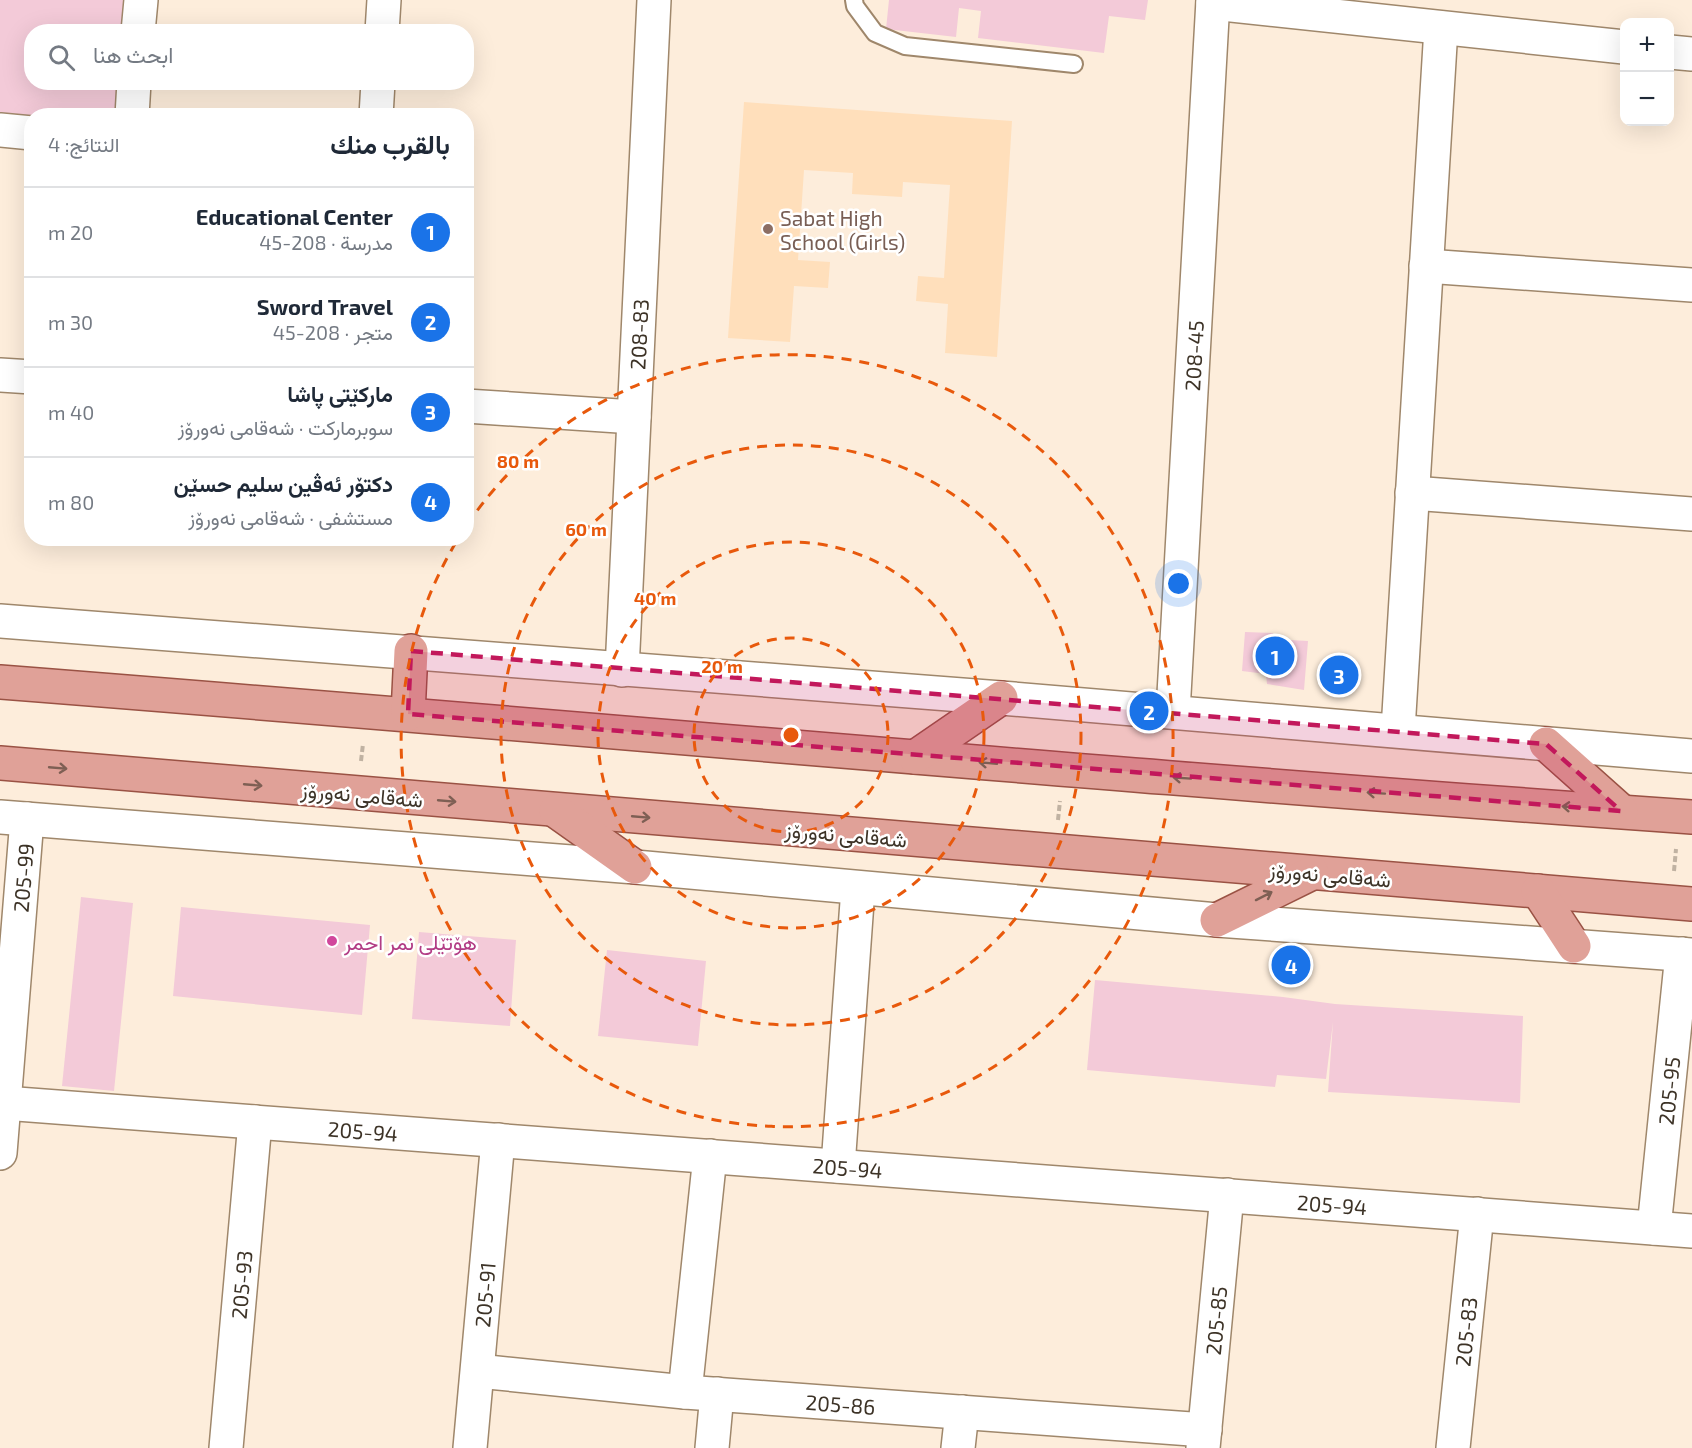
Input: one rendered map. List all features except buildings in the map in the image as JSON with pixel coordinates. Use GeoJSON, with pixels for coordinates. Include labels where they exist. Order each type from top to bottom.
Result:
{"type":"FeatureCollection","features":[{"type":"Feature","properties":{"kind":"main road"},"geometry":{"type":"LineString","coordinates":[[408,714],[411,651]]}},
{"type":"Feature","properties":{"kind":"main road"},"geometry":{"type":"LineString","coordinates":[[0,682],[1685,817]]}},
{"type":"Feature","properties":{"kind":"main road"},"geometry":{"type":"LineString","coordinates":[[915,757],[1001,698]]}},
{"type":"Feature","properties":{"kind":"main road"},"geometry":{"type":"LineString","coordinates":[[1546,744],[1621,811]]}},
{"type":"Feature","properties":{"kind":"main road","name":"شەقامی نەورۆز"},"geometry":{"type":"LineString","coordinates":[[0,763],[1682,903]]}},
{"type":"Feature","properties":{"kind":"main road"},"geometry":{"type":"LineString","coordinates":[[554,810],[635,867]]}},
{"type":"Feature","properties":{"kind":"main road"},"geometry":{"type":"LineString","coordinates":[[1217,920],[1312,873]]}},
{"type":"Feature","properties":{"kind":"main road"},"geometry":{"type":"LineString","coordinates":[[1538,891],[1574,946]]}},
{"type":"Feature","properties":{"kind":"street"},"geometry":{"type":"LineString","coordinates":[[139,24],[141,0]]}},
{"type":"Feature","properties":{"kind":"street"},"geometry":{"type":"LineString","coordinates":[[382,24],[384,0]]}},
{"type":"Feature","properties":{"kind":"street","name":"208-83"},"geometry":{"type":"LineString","coordinates":[[622,669],[654,0]]}},
{"type":"Feature","properties":{"kind":"street"},"geometry":{"type":"LineString","coordinates":[[1213,2],[1620,47]]}},
{"type":"Feature","properties":{"kind":"street","name":"208-45"},"geometry":{"type":"LineString","coordinates":[[1173,712],[1213,2]]}},
{"type":"Feature","properties":{"kind":"street"},"geometry":{"type":"LineString","coordinates":[[1398,730],[1441,28]]}},
{"type":"Feature","properties":{"kind":"street"},"geometry":{"type":"LineString","coordinates":[[1674,52],[1692,54]]}},
{"type":"Feature","properties":{"kind":"street"},"geometry":{"type":"LineString","coordinates":[[132,108],[134,90]]}},
{"type":"Feature","properties":{"kind":"street"},"geometry":{"type":"LineString","coordinates":[[376,108],[378,90]]}},
{"type":"Feature","properties":{"kind":"street"},"geometry":{"type":"LineString","coordinates":[[0,130],[24,132]]}},
{"type":"Feature","properties":{"kind":"street"},"geometry":{"type":"LineString","coordinates":[[1426,266],[1692,285]]}},
{"type":"Feature","properties":{"kind":"street"},"geometry":{"type":"LineString","coordinates":[[0,375],[24,376]]}},
{"type":"Feature","properties":{"kind":"street"},"geometry":{"type":"LineString","coordinates":[[474,407],[634,417]]}},
{"type":"Feature","properties":{"kind":"street"},"geometry":{"type":"LineString","coordinates":[[1412,493],[1692,514]]}},
{"type":"Feature","properties":{"kind":"street"},"geometry":{"type":"LineString","coordinates":[[0,621],[1001,698],[1692,756]]}},
{"type":"Feature","properties":{"kind":"street"},"geometry":{"type":"LineString","coordinates":[[13,818],[635,867],[1217,920],[1687,954]]}},
{"type":"Feature","properties":{"kind":"street","name":"205-99"},"geometry":{"type":"LineString","coordinates":[[0,1153],[4,1103],[13,818]]}},
{"type":"Feature","properties":{"kind":"street"},"geometry":{"type":"LineString","coordinates":[[838,1166],[858,888]]}},
{"type":"Feature","properties":{"kind":"street","name":"205-95"},"geometry":{"type":"LineString","coordinates":[[1654,1228],[1687,954]]}},
{"type":"Feature","properties":{"kind":"street","name":"205-94"},"geometry":{"type":"LineString","coordinates":[[4,1103],[1692,1231]]}},
{"type":"Feature","properties":{"kind":"street","name":"205-93"},"geometry":{"type":"LineString","coordinates":[[226,1448],[255,1122]]}},
{"type":"Feature","properties":{"kind":"street","name":"205-91"},"geometry":{"type":"LineString","coordinates":[[470,1448],[498,1140]]}},
{"type":"Feature","properties":{"kind":"street"},"geometry":{"type":"LineString","coordinates":[[710,1156],[701,1393],[712,1448]]}},
{"type":"Feature","properties":{"kind":"street","name":"205-85"},"geometry":{"type":"LineString","coordinates":[[1204,1439],[1227,1195]]}},
{"type":"Feature","properties":{"kind":"street","name":"205-83"},"geometry":{"type":"LineString","coordinates":[[1453,1448],[1477,1214]]}},
{"type":"Feature","properties":{"kind":"street","name":"205-86"},"geometry":{"type":"LineString","coordinates":[[478,1371],[701,1393],[962,1412],[1204,1439]]}},
{"type":"Feature","properties":{"kind":"street"},"geometry":{"type":"LineString","coordinates":[[958,1448],[962,1412]]}},
{"type":"Feature","properties":{"kind":"lane"},"geometry":{"type":"LineString","coordinates":[[854,0],[855,6],[875,33],[905,46],[1074,64]]}},
{"type":"Feature","properties":{"kind":"path"},"geometry":{"type":"LineString","coordinates":[[1682,903],[1685,817]]}},
{"type":"Feature","properties":{"kind":"highlighted area"},"geometry":{"type":"Polygon","coordinates":[[[411,651],[1546,744],[1621,811],[408,714],[411,651]]]}},
{"type":"Feature","properties":{"kind":"shaded area","name":"Sabat High School (Girls)"},"geometry":{"type":"Polygon","coordinates":[[[744,102],[1012,121],[997,357],[945,353],[948,304],[916,301],[918,276],[944,278],[950,185],[903,182],[902,197],[852,194],[853,173],[804,170],[798,260],[830,262],[828,288],[794,286],[790,342],[728,338],[744,102]]]}},
{"type":"Feature","properties":{"kind":"place","name":"Sabat High School (Girls)"},"geometry":{"type":"Point","coordinates":[768,229]}},
{"type":"Feature","properties":{"kind":"place","name":"Educational Center"},"geometry":{"type":"Point","coordinates":[1275,656]}},
{"type":"Feature","properties":{"kind":"place","name":"مارکێتی پاشا"},"geometry":{"type":"Point","coordinates":[1339,675]}},
{"type":"Feature","properties":{"kind":"place","name":"Sword Travel"},"geometry":{"type":"Point","coordinates":[1149,711]}},
{"type":"Feature","properties":{"kind":"place","name":"هۆتێلی نمر احمر"},"geometry":{"type":"Point","coordinates":[332,941]}},
{"type":"Feature","properties":{"kind":"place","name":"دکتۆر ئەڤین سلیم حسێن"},"geometry":{"type":"Point","coordinates":[1291,965]}}]}
